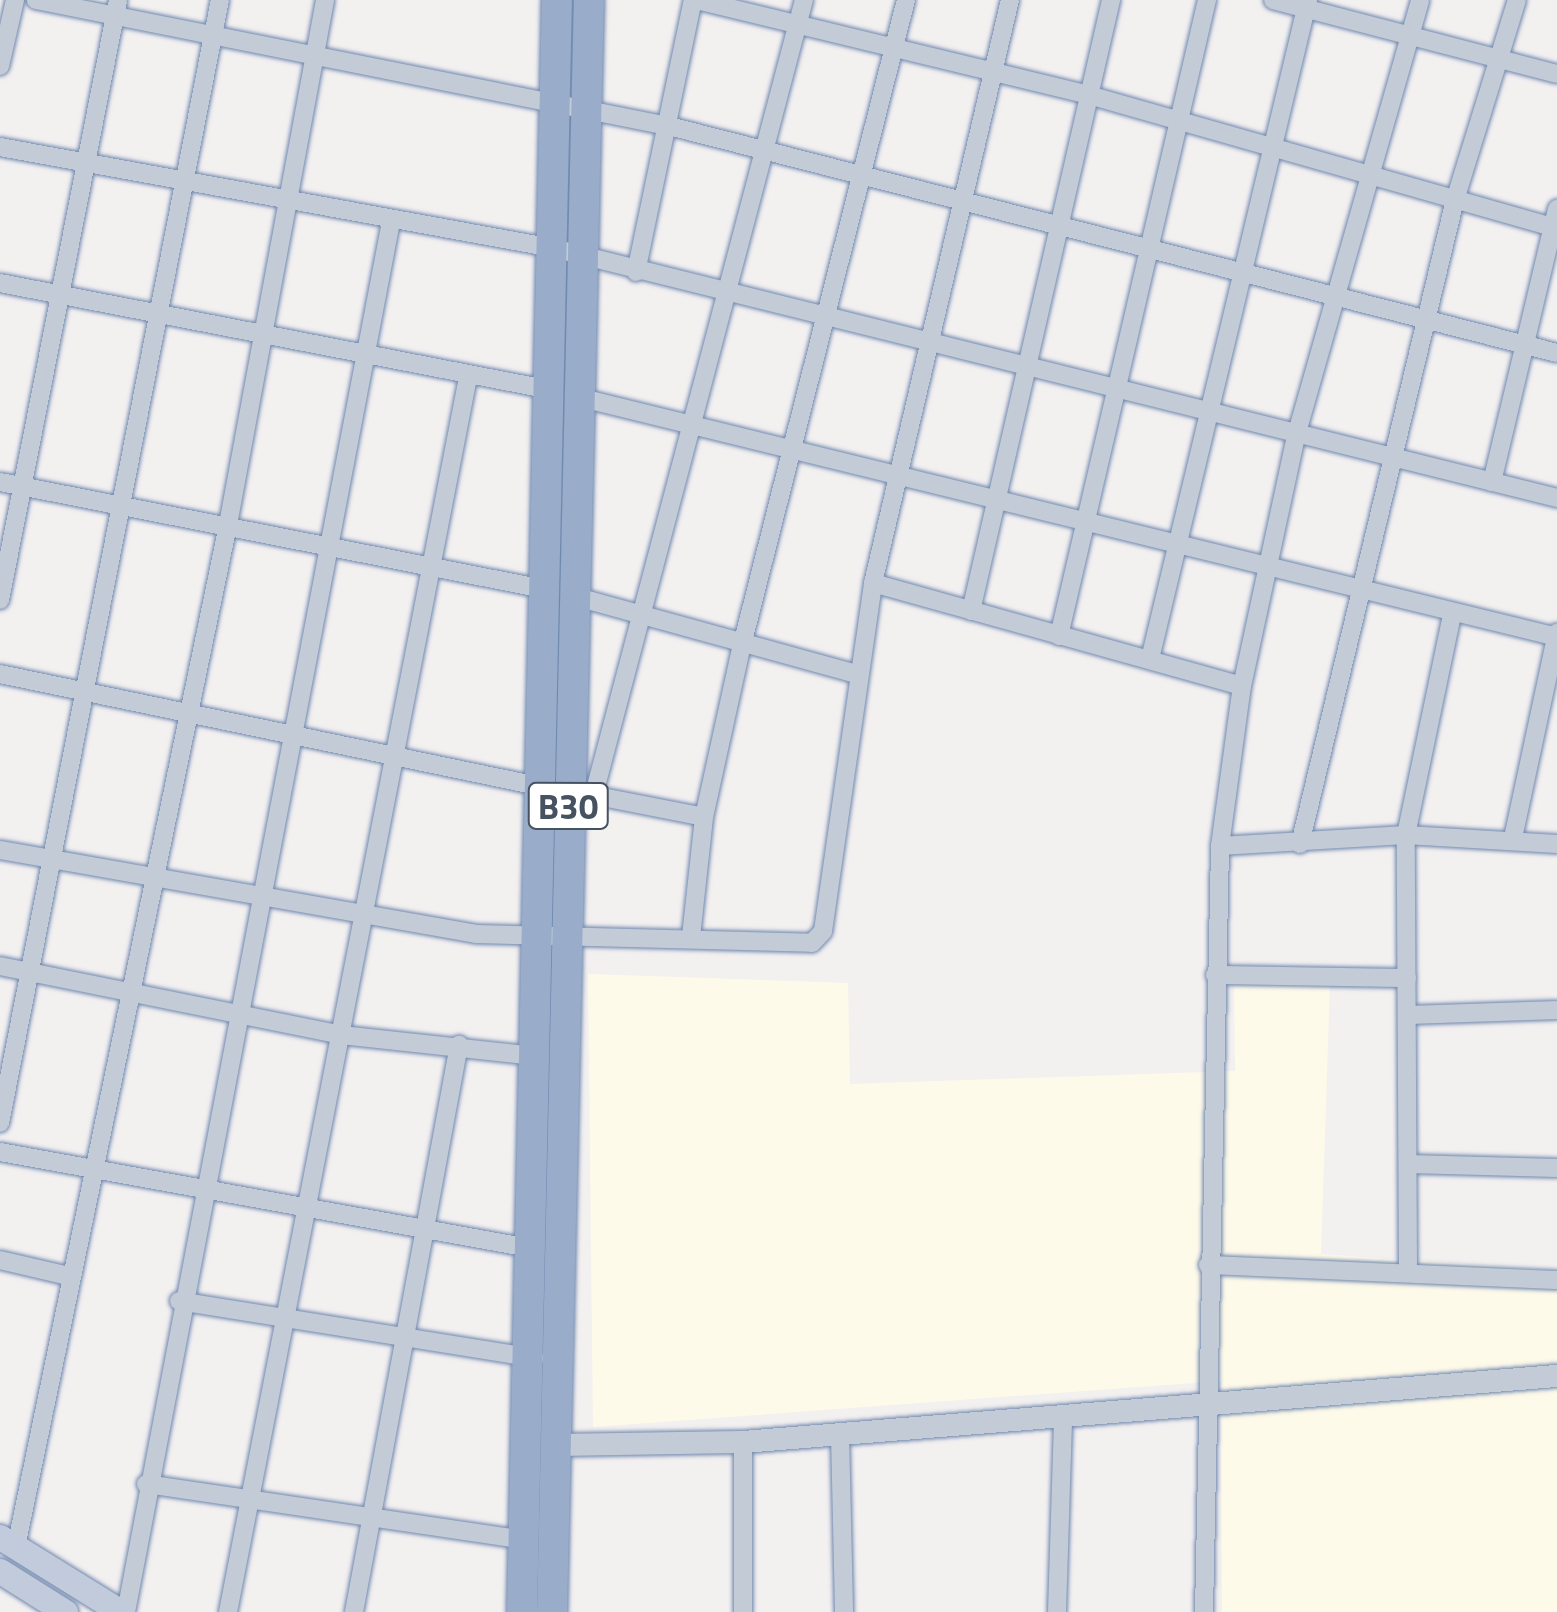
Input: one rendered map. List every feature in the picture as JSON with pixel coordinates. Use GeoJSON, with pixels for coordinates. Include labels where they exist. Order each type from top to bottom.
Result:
{"type":"FeatureCollection","features":[{"type":"Feature","properties":{"kind":"highway","name":"B30"},"geometry":{"type":"LineString","coordinates":[[522,1612],[524,1540],[557,1361],[545,1249],[533,1056],[532,937],[551,390],[557,0]]}},
{"type":"Feature","properties":{"kind":"highway","name":"B30"},"geometry":{"type":"LineString","coordinates":[[552,1612],[539,1444],[526,1356],[545,1249],[564,1022],[566,937],[581,794],[576,598],[590,0]]}},
{"type":"Feature","properties":{"kind":"highway"},"geometry":{"type":"LineString","coordinates":[[533,1022],[564,1022]]}},
{"type":"Feature","properties":{"kind":"main road"},"geometry":{"type":"LineString","coordinates":[[8,1542],[124,1612]]}},
{"type":"Feature","properties":{"kind":"main road"},"geometry":{"type":"LineString","coordinates":[[0,1571],[65,1612]]}},
{"type":"Feature","properties":{"kind":"street"},"geometry":{"type":"LineString","coordinates":[[0,66],[15,0]]}},
{"type":"Feature","properties":{"kind":"street"},"geometry":{"type":"LineString","coordinates":[[36,0],[117,7],[214,34],[673,126],[1149,248],[1335,290],[1557,353]]}},
{"type":"Feature","properties":{"kind":"street"},"geometry":{"type":"LineString","coordinates":[[0,1123],[32,972],[50,861],[165,311],[220,0]]}},
{"type":"Feature","properties":{"kind":"street"},"geometry":{"type":"LineString","coordinates":[[8,1542],[94,1168],[125,995],[227,530],[291,201],[325,0]]}},
{"type":"Feature","properties":{"kind":"street"},"geometry":{"type":"LineString","coordinates":[[636,272],[673,126],[695,0],[894,52],[1088,95],[1270,153],[1555,221],[1522,342],[1492,482]]}},
{"type":"Feature","properties":{"kind":"street"},"geometry":{"type":"LineString","coordinates":[[704,817],[581,794],[647,620],[724,296],[804,0]]}},
{"type":"Feature","properties":{"kind":"street"},"geometry":{"type":"LineString","coordinates":[[691,937],[704,817],[741,649],[858,171],[906,0]]}},
{"type":"Feature","properties":{"kind":"street"},"geometry":{"type":"LineString","coordinates":[[0,850],[150,882],[360,916],[532,937],[691,937],[794,947],[823,931],[856,674],[873,583],[960,197],[1010,0]]}},
{"type":"Feature","properties":{"kind":"street"},"geometry":{"type":"LineString","coordinates":[[971,611],[1022,367],[1111,0]]}},
{"type":"Feature","properties":{"kind":"street"},"geometry":{"type":"LineString","coordinates":[[1059,636],[1207,0]]}},
{"type":"Feature","properties":{"kind":"street"},"geometry":{"type":"LineString","coordinates":[[1273,0],[1307,4],[1409,36],[1557,74]]}},
{"type":"Feature","properties":{"kind":"street"},"geometry":{"type":"LineString","coordinates":[[1204,1612],[1204,1398],[1220,846],[1242,686],[1296,436],[1364,177],[1420,0]]}},
{"type":"Feature","properties":{"kind":"street"},"geometry":{"type":"LineString","coordinates":[[1300,844],[1365,588],[1455,200],[1495,57],[1517,0]]}},
{"type":"Feature","properties":{"kind":"street"},"geometry":{"type":"LineString","coordinates":[[1150,659],[1179,545],[1204,412],[1238,267],[1307,4]]}},
{"type":"Feature","properties":{"kind":"street"},"geometry":{"type":"LineString","coordinates":[[0,600],[117,7]]}},
{"type":"Feature","properties":{"kind":"street"},"geometry":{"type":"LineString","coordinates":[[0,147],[188,179],[391,222],[553,248],[724,296],[1557,498]]}},
{"type":"Feature","properties":{"kind":"street"},"geometry":{"type":"LineString","coordinates":[[124,1612],[179,1301],[262,899],[287,735],[329,550],[391,222]]}},
{"type":"Feature","properties":{"kind":"street"},"geometry":{"type":"LineString","coordinates":[[0,283],[165,311],[468,377],[551,390]]}},
{"type":"Feature","properties":{"kind":"street"},"geometry":{"type":"LineString","coordinates":[[228,1612],[255,1502],[291,1322],[360,916],[468,377]]}},
{"type":"Feature","properties":{"kind":"street"},"geometry":{"type":"LineString","coordinates":[[582,398],[1365,588],[1452,614],[1557,636],[1513,838]]}},
{"type":"Feature","properties":{"kind":"street"},"geometry":{"type":"LineString","coordinates":[[0,482],[126,504],[227,530],[544,589]]}},
{"type":"Feature","properties":{"kind":"street"},"geometry":{"type":"LineString","coordinates":[[873,583],[1242,686]]}},
{"type":"Feature","properties":{"kind":"street"},"geometry":{"type":"LineString","coordinates":[[576,598],[741,649],[856,674]]}},
{"type":"Feature","properties":{"kind":"street"},"geometry":{"type":"LineString","coordinates":[[1408,1273],[1410,1015],[1406,835],[1452,614]]}},
{"type":"Feature","properties":{"kind":"street"},"geometry":{"type":"LineString","coordinates":[[0,674],[538,786]]}},
{"type":"Feature","properties":{"kind":"street"},"geometry":{"type":"LineString","coordinates":[[1220,846],[1406,835],[1513,838],[1557,844]]}},
{"type":"Feature","properties":{"kind":"street"},"geometry":{"type":"LineString","coordinates":[[0,966],[125,995],[236,1012],[341,1035],[533,1056]]}},
{"type":"Feature","properties":{"kind":"street"},"geometry":{"type":"LineString","coordinates":[[1215,975],[1408,978]]}},
{"type":"Feature","properties":{"kind":"street"},"geometry":{"type":"LineString","coordinates":[[1410,1015],[1557,1010]]}},
{"type":"Feature","properties":{"kind":"street"},"geometry":{"type":"LineString","coordinates":[[354,1612],[400,1334],[459,1045]]}},
{"type":"Feature","properties":{"kind":"street"},"geometry":{"type":"LineString","coordinates":[[0,1152],[201,1188],[420,1234],[545,1249]]}},
{"type":"Feature","properties":{"kind":"street"},"geometry":{"type":"LineString","coordinates":[[1408,1164],[1557,1168]]}},
{"type":"Feature","properties":{"kind":"street"},"geometry":{"type":"LineString","coordinates":[[0,1260],[68,1276]]}},
{"type":"Feature","properties":{"kind":"street"},"geometry":{"type":"LineString","coordinates":[[1208,1265],[1557,1280]]}},
{"type":"Feature","properties":{"kind":"street"},"geometry":{"type":"LineString","coordinates":[[179,1301],[291,1322],[400,1334],[557,1361]]}},
{"type":"Feature","properties":{"kind":"street"},"geometry":{"type":"LineString","coordinates":[[539,1444],[742,1442],[1064,1417],[1204,1398],[1557,1376]]}},
{"type":"Feature","properties":{"kind":"street"},"geometry":{"type":"LineString","coordinates":[[1057,1612],[1064,1417]]}},
{"type":"Feature","properties":{"kind":"street"},"geometry":{"type":"LineString","coordinates":[[840,1434],[844,1612]]}},
{"type":"Feature","properties":{"kind":"street"},"geometry":{"type":"LineString","coordinates":[[742,1442],[743,1612]]}},
{"type":"Feature","properties":{"kind":"street"},"geometry":{"type":"LineString","coordinates":[[146,1484],[367,1524],[524,1540]]}},
{"type":"Feature","properties":{"kind":"shaded area"},"geometry":{"type":"Polygon","coordinates":[[[588,974],[848,983],[850,1084],[1235,1071],[1234,985],[1330,983],[1321,1254],[1557,1270],[1557,1612],[1222,1612],[1221,1381],[593,1427],[588,974]]]}}]}
